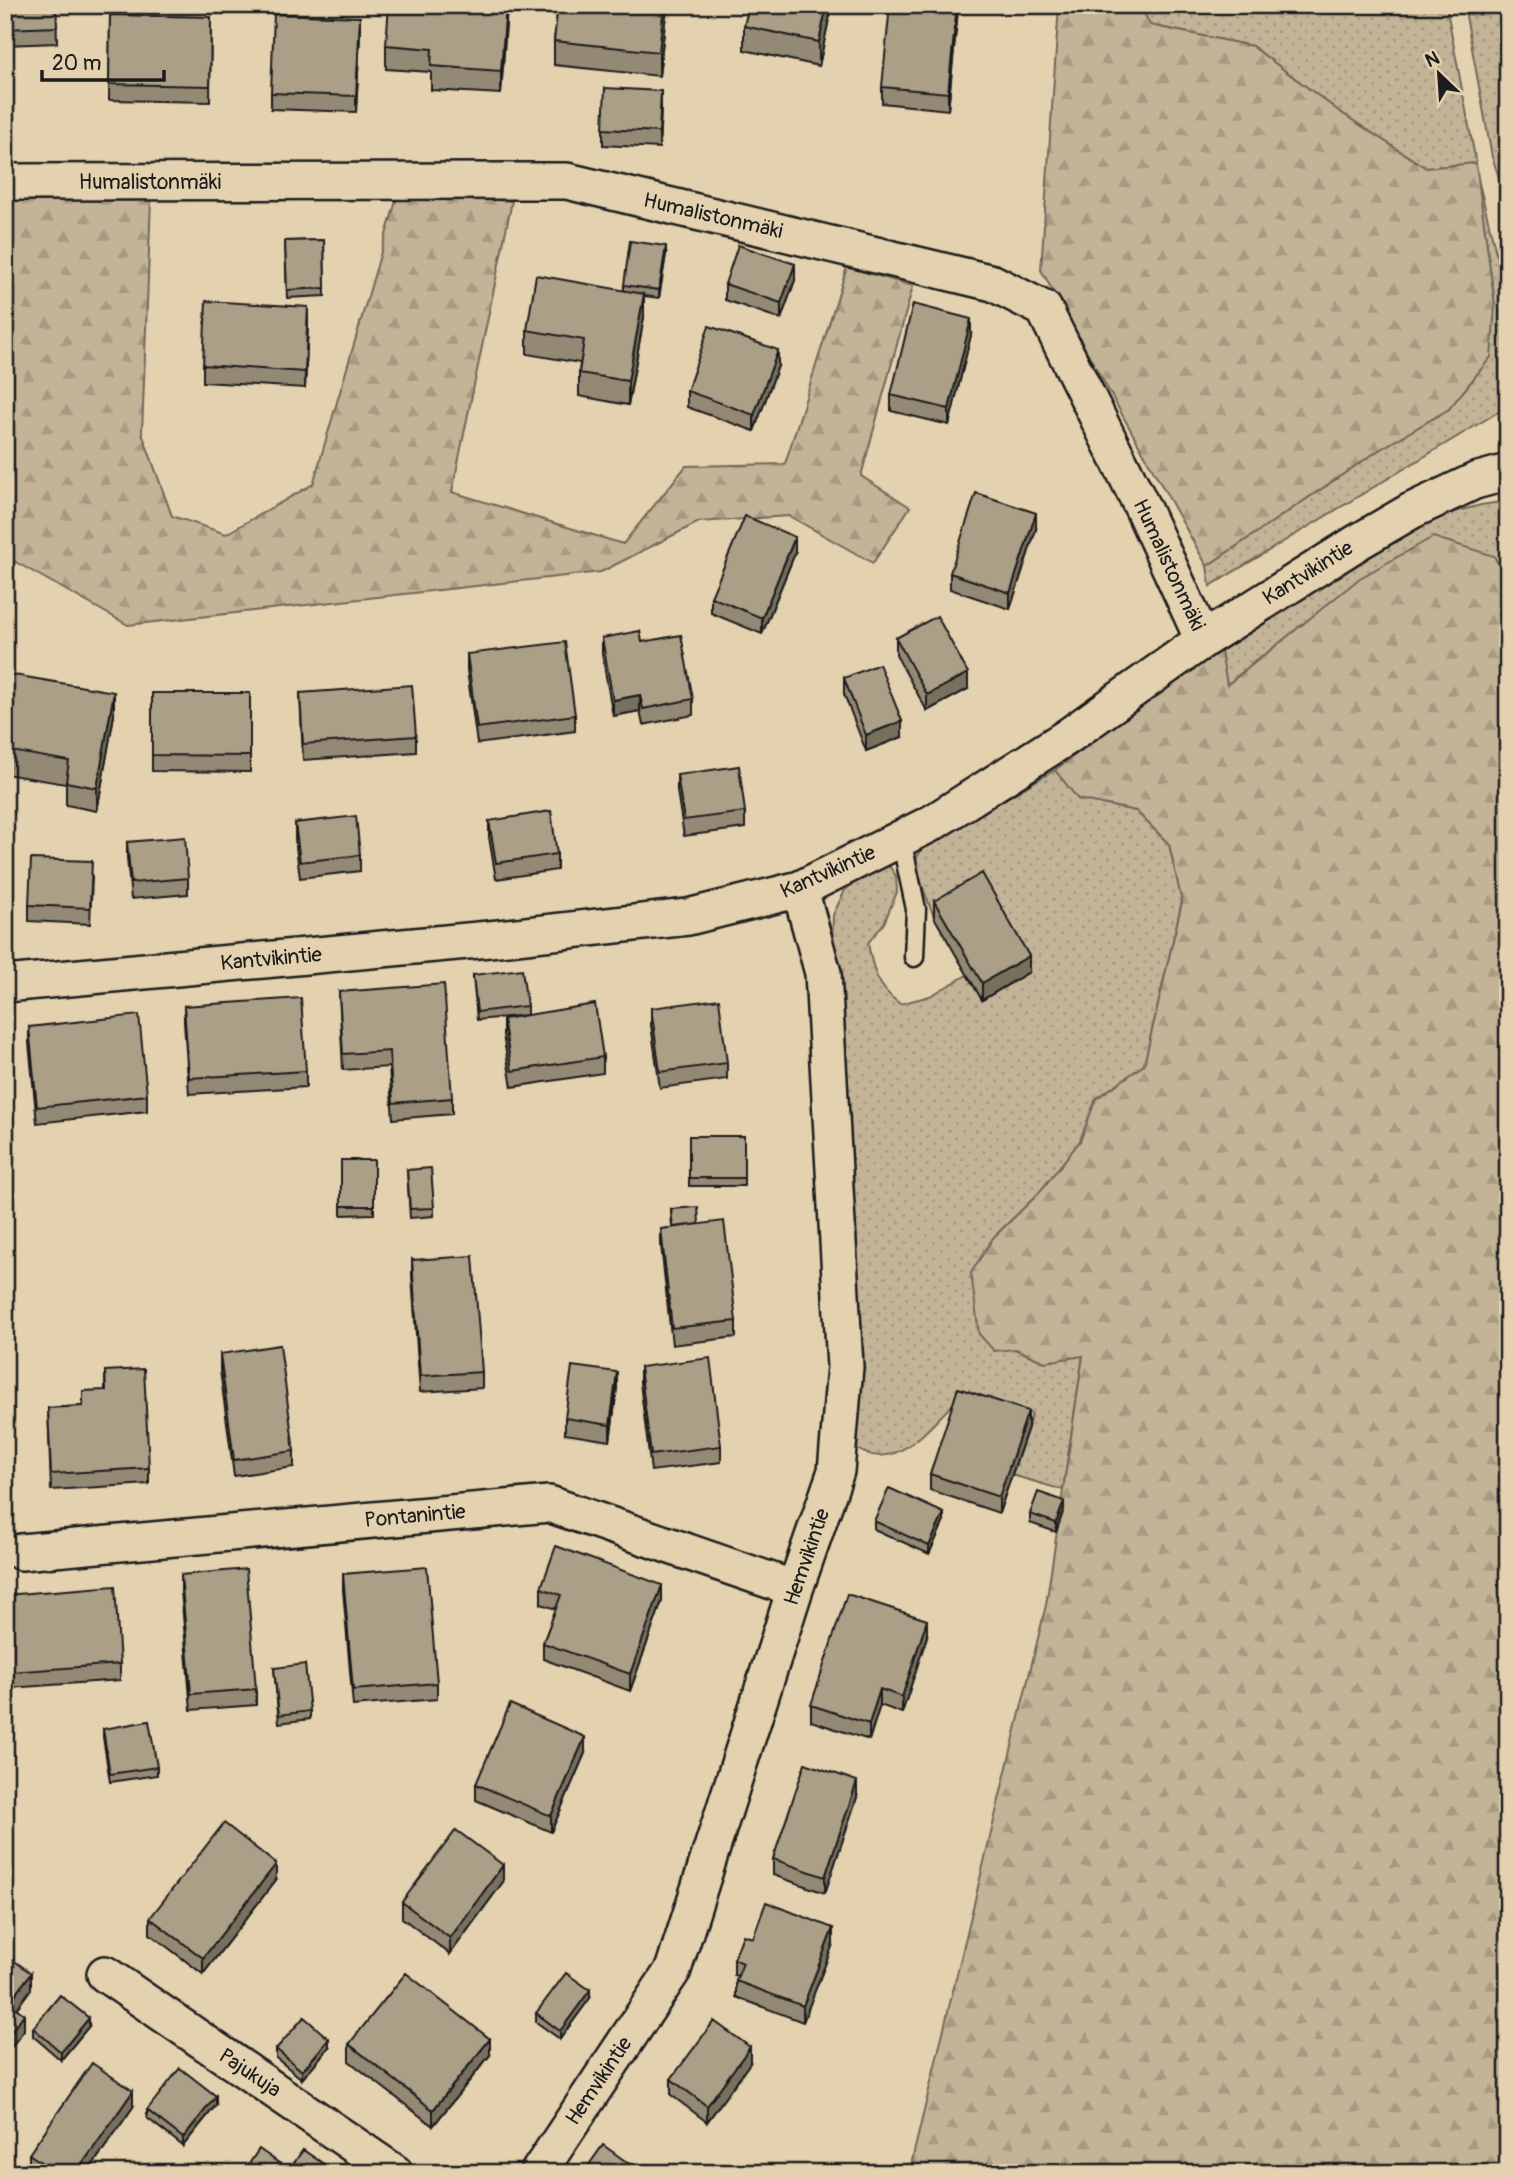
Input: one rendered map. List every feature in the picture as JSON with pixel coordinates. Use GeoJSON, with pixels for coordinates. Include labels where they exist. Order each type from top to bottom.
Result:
{"type":"FeatureCollection","features":[{"type":"Feature","properties":{"kind":"street","name":"Humalistonmäki"},"geometry":{"type":"LineString","coordinates":[[5,182],[567,181],[993,283],[1044,309],[1143,509],[1203,640]]}},
{"type":"Feature","properties":{"kind":"street","name":"Kantvikintie"},"geometry":{"type":"LineString","coordinates":[[5,984],[489,939],[688,917],[800,888],[932,823],[1067,737],[1203,640],[1358,542],[1411,511],[1475,481],[1508,472]]}},
{"type":"Feature","properties":{"kind":"street","name":"Hemvikintie"},"geometry":{"type":"LineString","coordinates":[[538,2173],[673,1970],[795,1589],[836,1471],[845,1367],[823,972],[800,888]]}},
{"type":"Feature","properties":{"kind":"street","name":"Pontanintie"},"geometry":{"type":"LineString","coordinates":[[21,1552],[549,1504],[795,1589]]}},
{"type":"Feature","properties":{"kind":"street","name":"Pajukuja"},"geometry":{"type":"LineString","coordinates":[[105,1974],[395,2173]]}},
{"type":"Feature","properties":{"kind":"lane"},"geometry":{"type":"LineString","coordinates":[[901,839],[916,909],[914,957]]}},
{"type":"Feature","properties":{"kind":"green space"},"geometry":{"type":"Polygon","coordinates":[[[1059,5],[1140,5],[1150,25],[1252,46],[1340,112],[1426,168],[1476,163],[1495,306],[1491,357],[1449,409],[1379,450],[1207,566],[1041,270],[1059,5]]]}},
{"type":"Feature","properties":{"kind":"green space"},"geometry":{"type":"Polygon","coordinates":[[[1140,5],[1446,5],[1476,163],[1426,168],[1340,112],[1252,46],[1149,25],[1140,5]]]}},
{"type":"Feature","properties":{"kind":"green space"},"geometry":{"type":"Polygon","coordinates":[[[1464,5],[1508,5],[1508,203],[1492,157],[1464,5]]]}},
{"type":"Feature","properties":{"kind":"green space"},"geometry":{"type":"Polygon","coordinates":[[[1478,179],[1508,302],[1508,406],[1210,586],[1207,566],[1379,450],[1449,409],[1495,306],[1478,179]]]}},
{"type":"Feature","properties":{"kind":"green space"},"geometry":{"type":"Polygon","coordinates":[[[398,194],[512,201],[452,492],[623,544],[686,466],[785,464],[847,267],[913,286],[861,476],[910,507],[873,563],[789,516],[699,522],[601,572],[128,625],[5,556],[5,318],[12,201],[151,199],[142,433],[172,516],[226,534],[313,484],[398,194]]]}},
{"type":"Feature","properties":{"kind":"green space"},"geometry":{"type":"Polygon","coordinates":[[[1508,501],[1508,582],[1494,556],[1261,656],[1227,685],[1220,647],[1431,518],[1508,501]]]}},
{"type":"Feature","properties":{"kind":"green space"},"geometry":{"type":"Polygon","coordinates":[[[1433,537],[1494,556],[1508,582],[1508,678],[1503,692],[1508,703],[1508,2173],[909,2173],[1046,1605],[1083,1356],[1045,1362],[1016,1349],[994,1351],[979,1334],[971,1273],[993,1238],[1038,1194],[1080,1141],[1096,1099],[1144,1065],[1182,902],[1169,844],[1136,811],[1078,799],[1055,770],[1220,647],[1227,685],[1360,578],[1433,537]]]}},
{"type":"Feature","properties":{"kind":"green space"},"geometry":{"type":"Polygon","coordinates":[[[1055,770],[1078,799],[1136,811],[1169,844],[1182,901],[1144,1065],[1096,1099],[1080,1141],[1038,1194],[993,1238],[977,1308],[979,1334],[1045,1362],[1083,1355],[1063,1490],[1012,1475],[1032,1414],[1006,1404],[954,1403],[922,1435],[898,1452],[871,1455],[857,1449],[859,1332],[832,947],[833,915],[845,890],[876,866],[884,864],[890,867],[896,876],[897,892],[884,923],[868,943],[877,978],[900,1004],[930,996],[967,975],[982,999],[1029,972],[934,917],[919,877],[916,859],[923,847],[1055,770]]]}},
{"type":"Feature","properties":{"kind":"building"},"geometry":{"type":"Polygon","coordinates":[[[5,5],[56,5],[57,27],[5,29],[5,5]]]}},
{"type":"Feature","properties":{"kind":"building"},"geometry":{"type":"Polygon","coordinates":[[[389,5],[506,5],[501,71],[431,66],[432,49],[386,45],[389,5]]]}},
{"type":"Feature","properties":{"kind":"building"},"geometry":{"type":"Polygon","coordinates":[[[558,5],[664,5],[659,52],[554,41],[558,5]]]}},
{"type":"Feature","properties":{"kind":"building"},"geometry":{"type":"Polygon","coordinates":[[[749,5],[827,5],[819,42],[744,26],[749,5]]]}},
{"type":"Feature","properties":{"kind":"building"},"geometry":{"type":"Polygon","coordinates":[[[890,5],[957,5],[948,93],[882,87],[890,5]]]}},
{"type":"Feature","properties":{"kind":"building"},"geometry":{"type":"Polygon","coordinates":[[[274,14],[360,17],[356,96],[271,93],[274,14]]]}},
{"type":"Feature","properties":{"kind":"building"},"geometry":{"type":"Polygon","coordinates":[[[110,15],[211,17],[210,86],[109,84],[110,15]]]}},
{"type":"Feature","properties":{"kind":"building"},"geometry":{"type":"Polygon","coordinates":[[[605,88],[661,91],[659,132],[603,129],[605,88]]]}},
{"type":"Feature","properties":{"kind":"building"},"geometry":{"type":"Polygon","coordinates":[[[324,240],[325,288],[287,290],[285,241],[324,240]]]}},
{"type":"Feature","properties":{"kind":"building"},"geometry":{"type":"Polygon","coordinates":[[[630,241],[666,246],[659,290],[624,285],[630,241]]]}},
{"type":"Feature","properties":{"kind":"building"},"geometry":{"type":"Polygon","coordinates":[[[738,245],[795,264],[781,303],[725,284],[738,245]]]}},
{"type":"Feature","properties":{"kind":"building"},"geometry":{"type":"Polygon","coordinates":[[[536,275],[644,294],[628,381],[579,373],[584,340],[527,330],[536,275]]]}},
{"type":"Feature","properties":{"kind":"building"},"geometry":{"type":"Polygon","coordinates":[[[206,301],[308,307],[305,372],[203,365],[206,301]]]}},
{"type":"Feature","properties":{"kind":"building"},"geometry":{"type":"Polygon","coordinates":[[[913,304],[971,319],[949,409],[891,395],[913,304]]]}},
{"type":"Feature","properties":{"kind":"building"},"geometry":{"type":"Polygon","coordinates":[[[709,326],[778,350],[754,415],[687,391],[709,326]]]}},
{"type":"Feature","properties":{"kind":"building"},"geometry":{"type":"Polygon","coordinates":[[[976,493],[1036,513],[1010,593],[950,573],[976,493]]]}},
{"type":"Feature","properties":{"kind":"building"},"geometry":{"type":"Polygon","coordinates":[[[745,516],[795,537],[762,618],[711,597],[745,516]]]}},
{"type":"Feature","properties":{"kind":"building"},"geometry":{"type":"Polygon","coordinates":[[[937,616],[968,673],[927,695],[896,638],[937,616]]]}},
{"type":"Feature","properties":{"kind":"building"},"geometry":{"type":"Polygon","coordinates":[[[640,631],[642,642],[681,635],[693,699],[643,709],[640,695],[613,700],[602,638],[640,631]]]}},
{"type":"Feature","properties":{"kind":"building"},"geometry":{"type":"Polygon","coordinates":[[[565,642],[575,715],[477,728],[467,654],[565,642]]]}},
{"type":"Feature","properties":{"kind":"building"},"geometry":{"type":"Polygon","coordinates":[[[879,664],[902,721],[866,735],[844,678],[879,664]]]}},
{"type":"Feature","properties":{"kind":"building"},"geometry":{"type":"Polygon","coordinates":[[[8,674],[114,692],[97,788],[66,782],[69,761],[5,750],[5,690],[8,674]]]}},
{"type":"Feature","properties":{"kind":"building"},"geometry":{"type":"Polygon","coordinates":[[[412,685],[416,736],[303,744],[300,693],[412,685]]]}},
{"type":"Feature","properties":{"kind":"building"},"geometry":{"type":"Polygon","coordinates":[[[152,693],[250,693],[250,756],[152,755],[152,693]]]}},
{"type":"Feature","properties":{"kind":"building"},"geometry":{"type":"Polygon","coordinates":[[[739,766],[745,812],[684,820],[677,775],[739,766]]]}},
{"type":"Feature","properties":{"kind":"building"},"geometry":{"type":"Polygon","coordinates":[[[551,811],[557,854],[496,863],[489,821],[551,811]]]}},
{"type":"Feature","properties":{"kind":"building"},"geometry":{"type":"Polygon","coordinates":[[[356,816],[360,855],[300,862],[295,823],[356,816]]]}},
{"type":"Feature","properties":{"kind":"building"},"geometry":{"type":"Polygon","coordinates":[[[185,837],[188,878],[131,883],[127,842],[185,837]]]}},
{"type":"Feature","properties":{"kind":"building"},"geometry":{"type":"Polygon","coordinates":[[[31,859],[92,861],[90,908],[29,905],[31,859]]]}},
{"type":"Feature","properties":{"kind":"building"},"geometry":{"type":"Polygon","coordinates":[[[982,873],[1029,956],[982,983],[934,901],[982,873]]]}},
{"type":"Feature","properties":{"kind":"building"},"geometry":{"type":"Polygon","coordinates":[[[522,969],[527,1006],[477,1012],[473,975],[522,969]]]}},
{"type":"Feature","properties":{"kind":"building"},"geometry":{"type":"Polygon","coordinates":[[[444,984],[452,1098],[393,1103],[389,1051],[343,1054],[339,992],[444,984]]]}},
{"type":"Feature","properties":{"kind":"building"},"geometry":{"type":"Polygon","coordinates":[[[301,998],[306,1071],[189,1078],[184,1006],[301,998]]]}},
{"type":"Feature","properties":{"kind":"building"},"geometry":{"type":"Polygon","coordinates":[[[719,999],[727,1063],[660,1072],[651,1008],[719,999]]]}},
{"type":"Feature","properties":{"kind":"building"},"geometry":{"type":"Polygon","coordinates":[[[595,1004],[603,1057],[512,1071],[503,1019],[595,1004]]]}},
{"type":"Feature","properties":{"kind":"building"},"geometry":{"type":"Polygon","coordinates":[[[139,1015],[147,1095],[37,1107],[29,1027],[139,1015]]]}},
{"type":"Feature","properties":{"kind":"building"},"geometry":{"type":"Polygon","coordinates":[[[689,1136],[744,1136],[744,1178],[689,1178],[689,1136]]]}},
{"type":"Feature","properties":{"kind":"building"},"geometry":{"type":"Polygon","coordinates":[[[341,1160],[374,1160],[374,1206],[341,1206],[341,1160]]]}},
{"type":"Feature","properties":{"kind":"building"},"geometry":{"type":"Polygon","coordinates":[[[431,1168],[434,1208],[410,1209],[407,1170],[431,1168]]]}},
{"type":"Feature","properties":{"kind":"building"},"geometry":{"type":"Polygon","coordinates":[[[698,1207],[699,1224],[673,1227],[671,1209],[698,1207]]]}},
{"type":"Feature","properties":{"kind":"building"},"geometry":{"type":"Polygon","coordinates":[[[724,1221],[736,1321],[672,1328],[661,1229],[724,1221]]]}},
{"type":"Feature","properties":{"kind":"building"},"geometry":{"type":"Polygon","coordinates":[[[473,1256],[482,1372],[420,1376],[412,1260],[473,1256]]]}},
{"type":"Feature","properties":{"kind":"building"},"geometry":{"type":"Polygon","coordinates":[[[280,1345],[294,1451],[234,1460],[220,1354],[280,1345]]]}},
{"type":"Feature","properties":{"kind":"building"},"geometry":{"type":"Polygon","coordinates":[[[710,1358],[721,1446],[651,1455],[640,1367],[710,1358]]]}},
{"type":"Feature","properties":{"kind":"building"},"geometry":{"type":"Polygon","coordinates":[[[572,1366],[617,1372],[610,1425],[565,1418],[572,1366]]]}},
{"type":"Feature","properties":{"kind":"building"},"geometry":{"type":"Polygon","coordinates":[[[144,1369],[149,1468],[51,1474],[48,1408],[83,1406],[83,1391],[106,1390],[105,1371],[144,1369]]]}},
{"type":"Feature","properties":{"kind":"building"},"geometry":{"type":"Polygon","coordinates":[[[958,1388],[1028,1411],[999,1497],[930,1474],[958,1388]]]}},
{"type":"Feature","properties":{"kind":"building"},"geometry":{"type":"Polygon","coordinates":[[[889,1488],[944,1513],[929,1546],[874,1521],[889,1488]]]}},
{"type":"Feature","properties":{"kind":"building"},"geometry":{"type":"Polygon","coordinates":[[[1038,1492],[1064,1501],[1056,1523],[1030,1514],[1038,1492]]]}},
{"type":"Feature","properties":{"kind":"building"},"geometry":{"type":"Polygon","coordinates":[[[556,1546],[662,1585],[630,1674],[543,1643],[561,1595],[541,1588],[556,1546]]]}},
{"type":"Feature","properties":{"kind":"building"},"geometry":{"type":"Polygon","coordinates":[[[427,1567],[437,1683],[353,1690],[343,1574],[427,1567]]]}},
{"type":"Feature","properties":{"kind":"building"},"geometry":{"type":"Polygon","coordinates":[[[246,1569],[256,1689],[191,1694],[181,1575],[246,1569]]]}},
{"type":"Feature","properties":{"kind":"building"},"geometry":{"type":"Polygon","coordinates":[[[115,1586],[120,1664],[10,1672],[5,1595],[115,1586]]]}},
{"type":"Feature","properties":{"kind":"building"},"geometry":{"type":"Polygon","coordinates":[[[847,1594],[927,1620],[902,1697],[880,1689],[869,1724],[811,1705],[847,1594]]]}},
{"type":"Feature","properties":{"kind":"building"},"geometry":{"type":"Polygon","coordinates":[[[305,1664],[310,1711],[279,1715],[274,1668],[305,1664]]]}},
{"type":"Feature","properties":{"kind":"building"},"geometry":{"type":"Polygon","coordinates":[[[510,1704],[585,1737],[551,1816],[476,1784],[510,1704]]]}},
{"type":"Feature","properties":{"kind":"building"},"geometry":{"type":"Polygon","coordinates":[[[149,1721],[157,1767],[110,1774],[103,1729],[149,1721]]]}},
{"type":"Feature","properties":{"kind":"building"},"geometry":{"type":"Polygon","coordinates":[[[805,1763],[857,1781],[825,1877],[773,1859],[805,1763]]]}},
{"type":"Feature","properties":{"kind":"building"},"geometry":{"type":"Polygon","coordinates":[[[224,1823],[276,1864],[203,1958],[150,1918],[224,1823]]]}},
{"type":"Feature","properties":{"kind":"building"},"geometry":{"type":"Polygon","coordinates":[[[456,1830],[503,1865],[450,1938],[402,1902],[456,1830]]]}},
{"type":"Feature","properties":{"kind":"building"},"geometry":{"type":"Polygon","coordinates":[[[766,1902],[833,1928],[803,2006],[736,1981],[743,1963],[734,1959],[743,1935],[753,1938],[766,1902]]]}},
{"type":"Feature","properties":{"kind":"building"},"geometry":{"type":"Polygon","coordinates":[[[5,1954],[31,1973],[9,2003],[24,2014],[5,2040],[5,1954]]]}},
{"type":"Feature","properties":{"kind":"building"},"geometry":{"type":"Polygon","coordinates":[[[406,1973],[490,2039],[433,2110],[349,2044],[406,1973]]]}},
{"type":"Feature","properties":{"kind":"building"},"geometry":{"type":"Polygon","coordinates":[[[566,1973],[590,1990],[560,2031],[536,2013],[566,1973]]]}},
{"type":"Feature","properties":{"kind":"building"},"geometry":{"type":"Polygon","coordinates":[[[60,1995],[89,2018],[61,2052],[33,2028],[60,1995]]]}},
{"type":"Feature","properties":{"kind":"building"},"geometry":{"type":"Polygon","coordinates":[[[304,2017],[329,2039],[302,2071],[276,2049],[304,2017]]]}},
{"type":"Feature","properties":{"kind":"building"},"geometry":{"type":"Polygon","coordinates":[[[714,2021],[750,2047],[707,2106],[671,2079],[714,2021]]]}},
{"type":"Feature","properties":{"kind":"building"},"geometry":{"type":"Polygon","coordinates":[[[92,2063],[133,2091],[76,2173],[57,2173],[29,2154],[92,2063]]]}},
{"type":"Feature","properties":{"kind":"building"},"geometry":{"type":"Polygon","coordinates":[[[180,2068],[216,2096],[183,2138],[147,2110],[180,2068]]]}},
{"type":"Feature","properties":{"kind":"building"},"geometry":{"type":"Polygon","coordinates":[[[603,2145],[642,2173],[583,2173],[603,2145]]]}},
{"type":"Feature","properties":{"kind":"building"},"geometry":{"type":"Polygon","coordinates":[[[259,2149],[289,2170],[303,2150],[337,2173],[243,2173],[259,2149]]]}}]}
